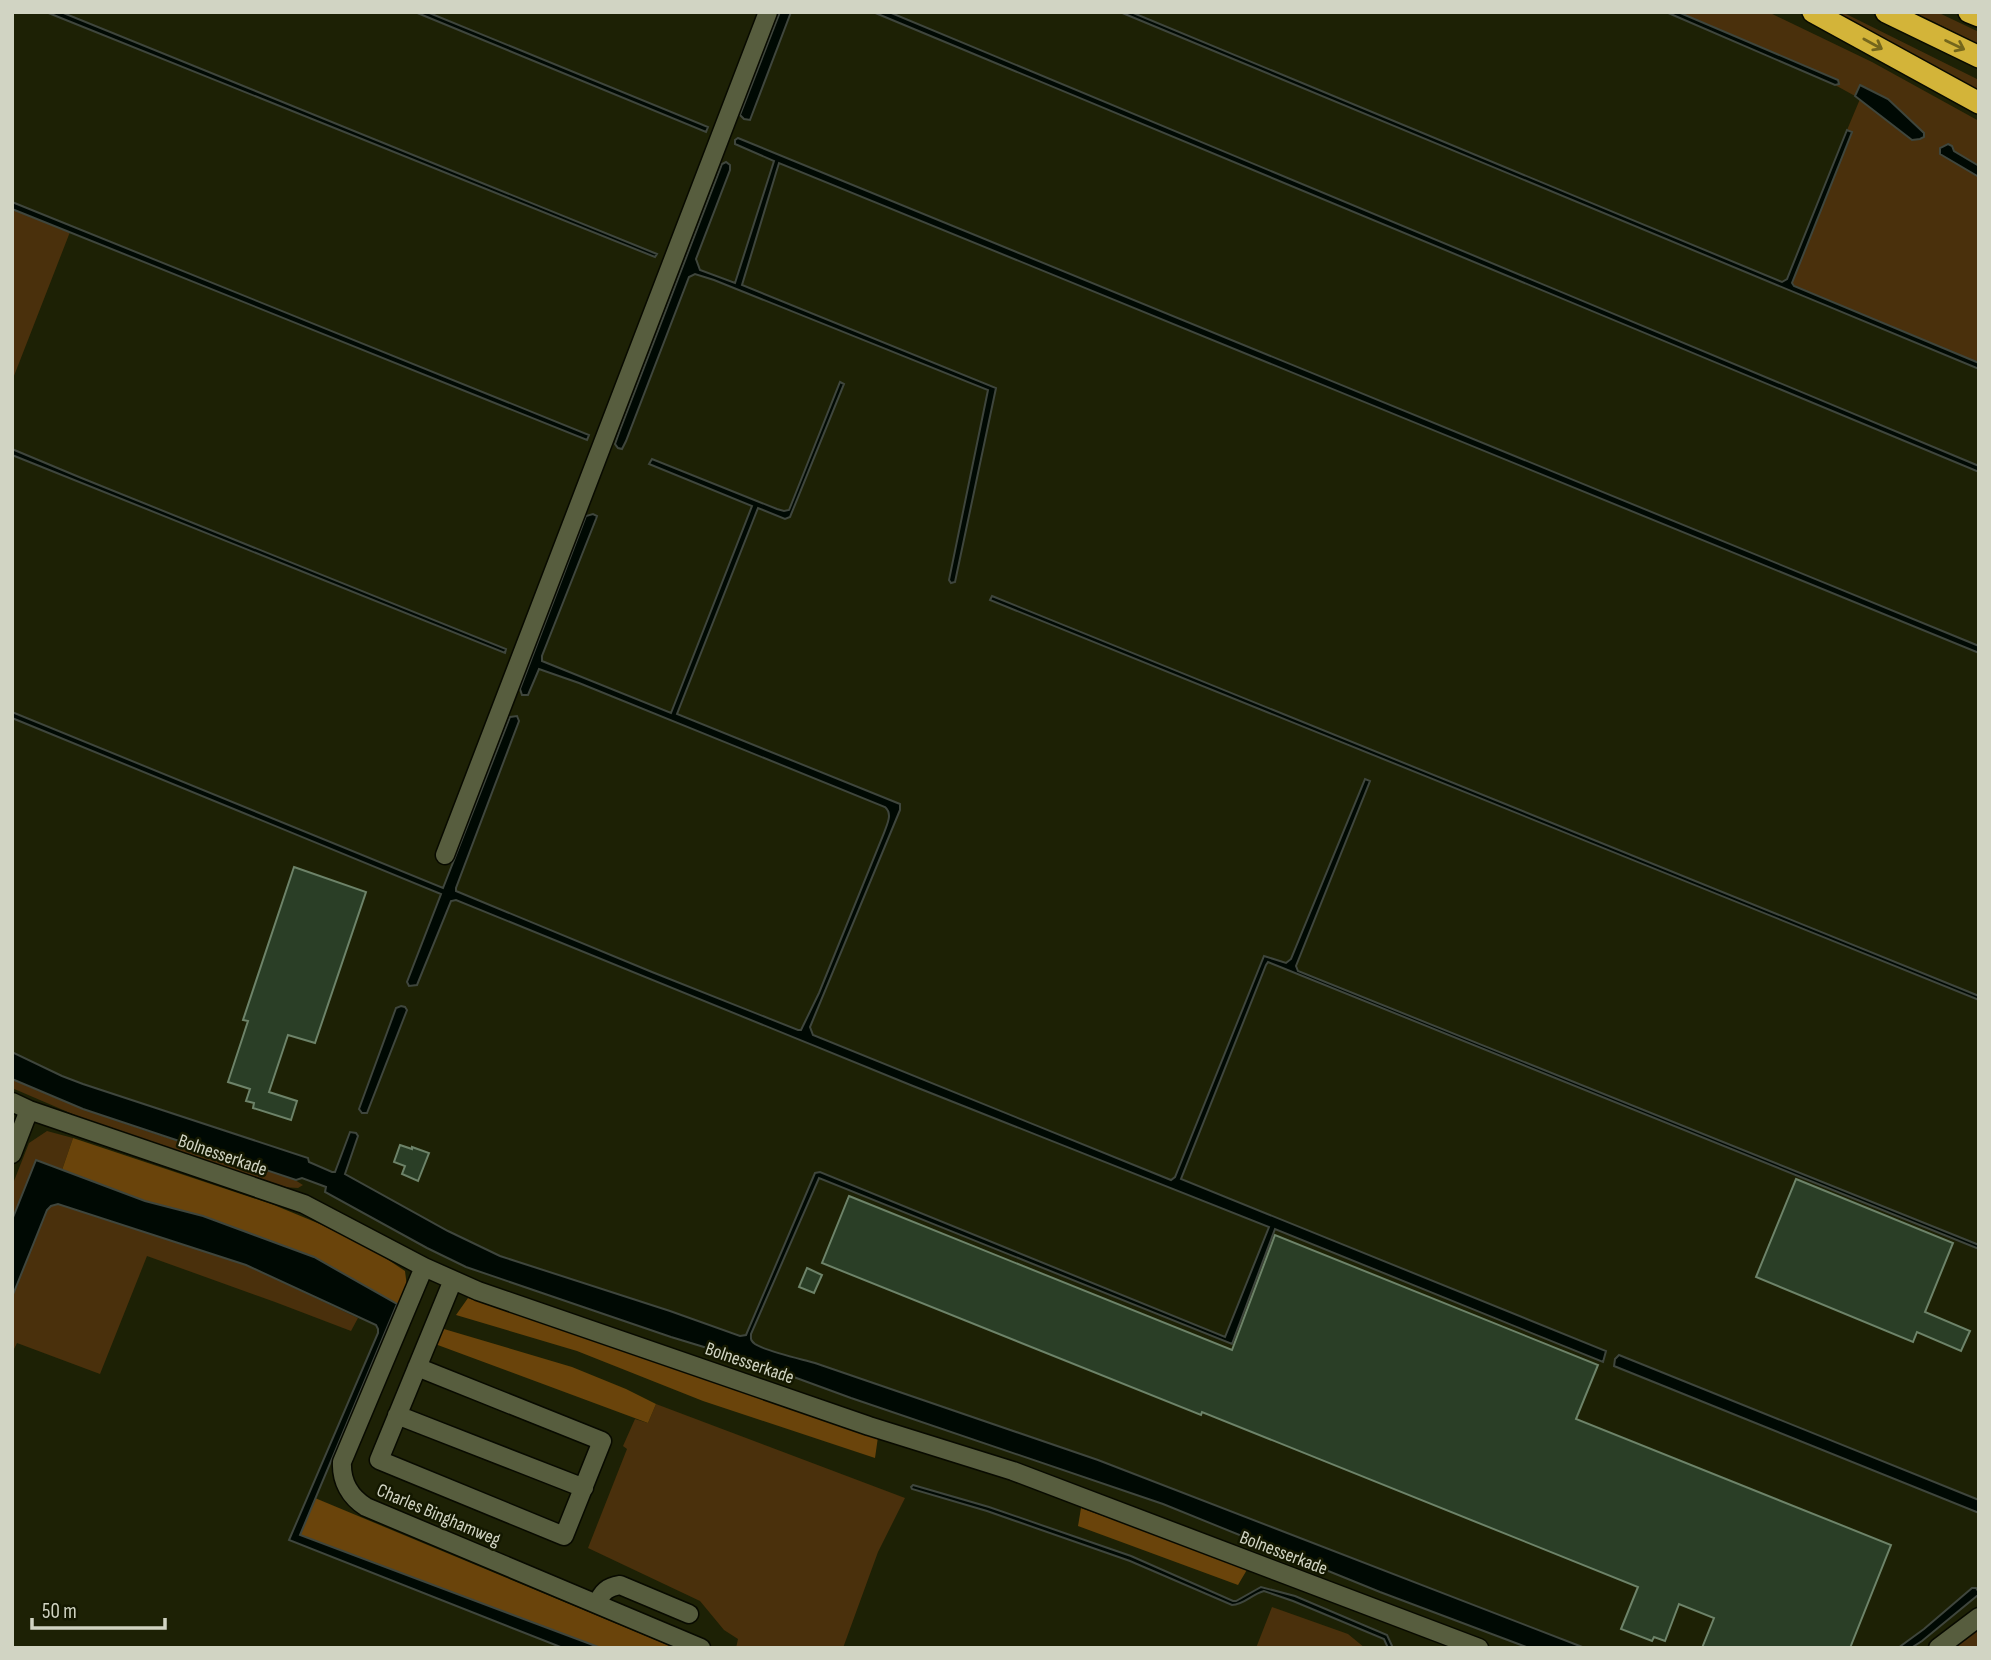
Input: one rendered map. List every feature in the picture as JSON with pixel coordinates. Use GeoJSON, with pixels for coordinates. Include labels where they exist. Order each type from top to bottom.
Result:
{"type":"FeatureCollection","features":[{"type":"Feature","properties":{"kind":"highway"},"geometry":{"type":"LineString","coordinates":[[1813,12],[1979,103]]}},
{"type":"Feature","properties":{"kind":"highway"},"geometry":{"type":"LineString","coordinates":[[1886,12],[1979,57]]}},
{"type":"Feature","properties":{"kind":"highway"},"geometry":{"type":"LineString","coordinates":[[1969,12],[1979,16]]}},
{"type":"Feature","properties":{"kind":"street"},"geometry":{"type":"LineString","coordinates":[[445,855],[768,12]]}},
{"type":"Feature","properties":{"kind":"street","name":"Bolnesserkade"},"geometry":{"type":"LineString","coordinates":[[12,1102],[304,1204],[424,1267],[478,1291],[869,1426],[1013,1471],[1479,1648]]}},
{"type":"Feature","properties":{"kind":"street"},"geometry":{"type":"LineString","coordinates":[[12,1154],[29,1110]]}},
{"type":"Feature","properties":{"kind":"street","name":"Charles Binghamweg"},"geometry":{"type":"LineString","coordinates":[[424,1267],[342,1462],[346,1485],[357,1502],[701,1648]]}},
{"type":"Feature","properties":{"kind":"street"},"geometry":{"type":"LineString","coordinates":[[417,1367],[602,1441],[564,1536],[379,1460],[397,1415],[453,1280]]}},
{"type":"Feature","properties":{"kind":"street"},"geometry":{"type":"LineString","coordinates":[[397,1415],[584,1488]]}},
{"type":"Feature","properties":{"kind":"street"},"geometry":{"type":"LineString","coordinates":[[597,1604],[600,1596],[609,1587],[620,1585],[689,1614]]}},
{"type":"Feature","properties":{"kind":"street"},"geometry":{"type":"LineString","coordinates":[[1938,1648],[1979,1617]]}},
{"type":"Feature","properties":{"kind":"shaded area"},"geometry":{"type":"Polygon","coordinates":[[[46,12],[61,12],[657,254],[655,257],[46,12]]]}},
{"type":"Feature","properties":{"kind":"shaded area"},"geometry":{"type":"Polygon","coordinates":[[[415,12],[427,12],[708,127],[706,132],[415,12]]]}},
{"type":"Feature","properties":{"kind":"shaded area"},"geometry":{"type":"Polygon","coordinates":[[[780,12],[791,12],[750,120],[744,119],[740,115],[780,12]]]}},
{"type":"Feature","properties":{"kind":"shaded area"},"geometry":{"type":"Polygon","coordinates":[[[873,12],[889,12],[1979,466],[1979,472],[873,12]]]}},
{"type":"Feature","properties":{"kind":"shaded area"},"geometry":{"type":"Polygon","coordinates":[[[1120,12],[1131,12],[1782,282],[1787,279],[1847,130],[1852,132],[1792,283],[1979,363],[1979,369],[1120,12]]]}},
{"type":"Feature","properties":{"kind":"shaded area"},"geometry":{"type":"Polygon","coordinates":[[[1666,12],[1678,12],[1838,80],[1839,84],[1835,85],[1666,12]]]}},
{"type":"Feature","properties":{"kind":"shaded area"},"geometry":{"type":"Polygon","coordinates":[[[1678,12],[1768,12],[1872,62],[1979,121],[1979,166],[1954,151],[1939,151],[1979,177],[1979,363],[1792,283],[1852,133],[1847,130],[1860,99],[1915,140],[1924,137],[1895,106],[1871,90],[1860,85],[1855,96],[1835,85],[1839,84],[1838,80],[1678,12]]]}},
{"type":"Feature","properties":{"kind":"shaded area"},"geometry":{"type":"Polygon","coordinates":[[[1825,12],[1842,12],[1979,80],[1979,95],[1825,12]]]}},
{"type":"Feature","properties":{"kind":"shaded area"},"geometry":{"type":"Polygon","coordinates":[[[1914,12],[1937,12],[1979,32],[1979,44],[1914,12]]]}},
{"type":"Feature","properties":{"kind":"shaded area"},"geometry":{"type":"Polygon","coordinates":[[[1860,85],[1888,99],[1924,133],[1924,137],[1912,140],[1855,96],[1860,85]]]}},
{"type":"Feature","properties":{"kind":"shaded area"},"geometry":{"type":"Polygon","coordinates":[[[738,138],[1979,646],[1979,653],[779,163],[742,285],[996,388],[955,582],[951,583],[949,580],[988,390],[714,280],[695,274],[689,277],[626,441],[622,449],[618,448],[615,444],[620,430],[722,164],[726,162],[730,165],[730,170],[696,259],[700,270],[735,283],[774,161],[735,144],[738,138]]]}},
{"type":"Feature","properties":{"kind":"shaded area"},"geometry":{"type":"Polygon","coordinates":[[[1948,144],[1954,151],[1979,166],[1979,177],[1940,154],[1940,148],[1948,144]]]}},
{"type":"Feature","properties":{"kind":"shaded area"},"geometry":{"type":"Polygon","coordinates":[[[12,202],[589,435],[587,440],[12,209],[12,202]]]}},
{"type":"Feature","properties":{"kind":"shaded area"},"geometry":{"type":"Polygon","coordinates":[[[12,209],[70,232],[12,381],[12,209]]]}},
{"type":"Feature","properties":{"kind":"shaded area"},"geometry":{"type":"Polygon","coordinates":[[[840,382],[844,384],[790,517],[785,519],[758,508],[677,714],[900,804],[900,810],[810,1027],[813,1035],[1171,1180],[1175,1177],[1264,956],[1286,963],[1291,959],[1365,779],[1370,781],[1296,966],[1298,971],[1979,1245],[1979,1249],[1268,962],[1181,1179],[1606,1351],[1603,1362],[1275,1229],[1232,1344],[819,1178],[751,1334],[752,1340],[767,1349],[1098,1460],[1585,1648],[1529,1648],[1380,1592],[1163,1504],[750,1361],[466,1267],[325,1192],[326,1187],[302,1178],[296,1180],[83,1109],[12,1079],[12,1052],[83,1084],[308,1158],[309,1162],[332,1172],[335,1172],[350,1132],[356,1133],[358,1136],[345,1174],[448,1231],[500,1256],[740,1336],[746,1335],[815,1173],[820,1172],[1225,1337],[1269,1227],[456,900],[451,901],[417,985],[409,986],[407,982],[441,894],[12,718],[12,712],[443,888],[510,717],[517,716],[519,721],[456,891],[801,1030],[819,993],[884,833],[889,819],[885,807],[539,669],[528,695],[522,695],[520,689],[586,516],[593,514],[597,516],[596,519],[542,661],[671,713],[752,506],[649,464],[652,459],[777,509],[789,510],[840,382]]]}},
{"type":"Feature","properties":{"kind":"shaded area"},"geometry":{"type":"Polygon","coordinates":[[[12,449],[506,649],[505,653],[12,455],[12,449]]]}},
{"type":"Feature","properties":{"kind":"shaded area"},"geometry":{"type":"Polygon","coordinates":[[[992,596],[1979,996],[1979,1000],[990,600],[992,596]]]}},
{"type":"Feature","properties":{"kind":"shaded area"},"geometry":{"type":"Polygon","coordinates":[[[401,1006],[407,1010],[367,1113],[362,1113],[359,1109],[396,1008],[401,1006]]]}},
{"type":"Feature","properties":{"kind":"shaded area"},"geometry":{"type":"Polygon","coordinates":[[[12,1079],[81,1108],[295,1180],[303,1185],[298,1188],[281,1187],[105,1128],[12,1088],[12,1079]]]}},
{"type":"Feature","properties":{"kind":"shaded area"},"geometry":{"type":"Polygon","coordinates":[[[47,1131],[73,1138],[62,1170],[36,1161],[12,1220],[12,1186],[29,1143],[47,1131]]]}},
{"type":"Feature","properties":{"kind":"shaded area"},"geometry":{"type":"Polygon","coordinates":[[[73,1138],[274,1205],[375,1251],[405,1271],[407,1287],[403,1307],[314,1257],[203,1216],[145,1201],[62,1170],[73,1138]]]}},
{"type":"Feature","properties":{"kind":"shaded area"},"geometry":{"type":"Polygon","coordinates":[[[36,1160],[145,1201],[203,1216],[314,1257],[397,1304],[300,1535],[601,1648],[563,1648],[289,1540],[378,1333],[376,1325],[246,1265],[58,1204],[47,1210],[12,1297],[12,1220],[36,1160]]]}},
{"type":"Feature","properties":{"kind":"shaded area"},"geometry":{"type":"Polygon","coordinates":[[[58,1204],[246,1265],[358,1318],[351,1331],[147,1256],[100,1374],[17,1343],[12,1353],[12,1297],[47,1210],[58,1204]]]}},
{"type":"Feature","properties":{"kind":"shaded area"},"geometry":{"type":"Polygon","coordinates":[[[468,1298],[878,1437],[875,1458],[703,1401],[577,1351],[456,1315],[468,1298]]]}},
{"type":"Feature","properties":{"kind":"shaded area"},"geometry":{"type":"Polygon","coordinates":[[[444,1329],[572,1367],[656,1404],[648,1423],[435,1344],[444,1329]]]}},
{"type":"Feature","properties":{"kind":"shaded area"},"geometry":{"type":"Polygon","coordinates":[[[1619,1355],[1979,1500],[1979,1513],[1614,1366],[1619,1355]]]}},
{"type":"Feature","properties":{"kind":"shaded area"},"geometry":{"type":"Polygon","coordinates":[[[656,1404],[905,1498],[878,1552],[843,1648],[736,1648],[738,1639],[724,1630],[700,1601],[588,1548],[627,1449],[623,1446],[635,1419],[648,1423],[656,1404]]]}},
{"type":"Feature","properties":{"kind":"shaded area"},"geometry":{"type":"Polygon","coordinates":[[[913,1485],[989,1507],[1131,1556],[1233,1601],[1261,1587],[1295,1596],[1387,1635],[1393,1648],[1388,1648],[1384,1639],[1264,1591],[1232,1605],[1130,1561],[987,1511],[912,1489],[913,1485]]]}},
{"type":"Feature","properties":{"kind":"shaded area"},"geometry":{"type":"Polygon","coordinates":[[[315,1498],[675,1648],[601,1648],[300,1535],[315,1498]]]}},
{"type":"Feature","properties":{"kind":"shaded area"},"geometry":{"type":"Polygon","coordinates":[[[1081,1508],[1248,1568],[1238,1585],[1078,1526],[1081,1508]]]}},
{"type":"Feature","properties":{"kind":"shaded area"},"geometry":{"type":"Polygon","coordinates":[[[1972,1588],[1976,1588],[1978,1595],[1922,1641],[1911,1648],[1898,1648],[1924,1629],[1972,1588]]]}},
{"type":"Feature","properties":{"kind":"shaded area"},"geometry":{"type":"Polygon","coordinates":[[[1272,1607],[1348,1634],[1365,1648],[1256,1648],[1272,1607]]]}},
{"type":"Feature","properties":{"kind":"shaded area"},"geometry":{"type":"Polygon","coordinates":[[[1979,1626],[1979,1648],[1954,1648],[1956,1644],[1979,1626]]]}},
{"type":"Feature","properties":{"kind":"building"},"geometry":{"type":"Polygon","coordinates":[[[294,867],[366,892],[315,1043],[288,1035],[269,1092],[297,1101],[291,1120],[253,1108],[254,1103],[246,1101],[250,1089],[228,1082],[248,1021],[243,1020],[294,867]]]}},
{"type":"Feature","properties":{"kind":"building"},"geometry":{"type":"Polygon","coordinates":[[[400,1145],[429,1153],[418,1181],[402,1174],[405,1166],[394,1162],[400,1145]]]}},
{"type":"Feature","properties":{"kind":"building"},"geometry":{"type":"Polygon","coordinates":[[[1796,1179],[1953,1243],[1925,1312],[1970,1331],[1961,1351],[1917,1332],[1913,1342],[1756,1277],[1796,1179]]]}},
{"type":"Feature","properties":{"kind":"building"},"geometry":{"type":"Polygon","coordinates":[[[849,1196],[1232,1350],[1275,1235],[1598,1365],[1576,1419],[1891,1545],[1850,1648],[1702,1648],[1714,1618],[1679,1604],[1665,1641],[1654,1637],[1652,1641],[1621,1629],[1638,1587],[822,1263],[849,1196]]]}},
{"type":"Feature","properties":{"kind":"building"},"geometry":{"type":"Polygon","coordinates":[[[807,1268],[822,1275],[814,1293],[799,1287],[807,1268]]]}}]}
